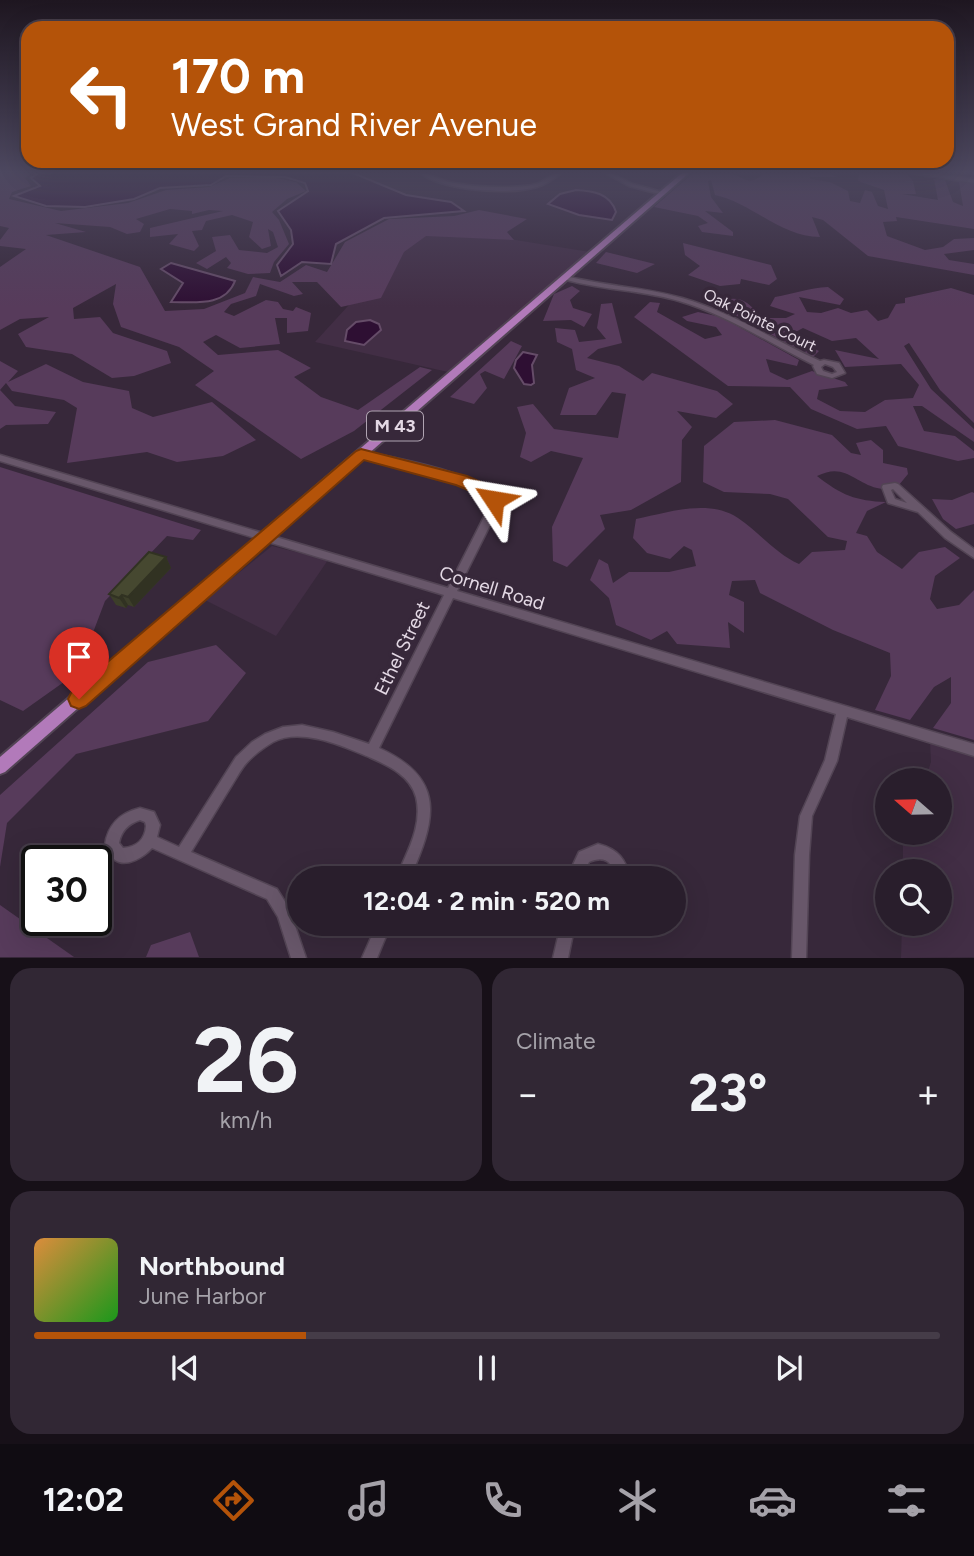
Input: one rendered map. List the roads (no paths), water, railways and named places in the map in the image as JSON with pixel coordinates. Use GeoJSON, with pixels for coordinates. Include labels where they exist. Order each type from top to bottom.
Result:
{"type":"FeatureCollection","features":[{"type":"Feature","properties":{"kind":"main road","name":"M 43"},"geometry":{"type":"LineString","coordinates":[[0,768],[635,218]]}},
{"type":"Feature","properties":{"kind":"street","name":"Oak Pointe Court"},"geometry":{"type":"LineString","coordinates":[[565,278],[595,286],[659,294],[697,304],[818,364]]}},
{"type":"Feature","properties":{"kind":"street","name":"Ethel Street"},"geometry":{"type":"LineString","coordinates":[[361,454],[461,480],[493,496],[490,515],[371,752]]}},
{"type":"Feature","properties":{"kind":"street","name":"Cornell Road"},"geometry":{"type":"LineString","coordinates":[[0,458],[974,750]]}},
{"type":"Feature","properties":{"kind":"street"},"geometry":{"type":"LineString","coordinates":[[918,509],[974,554]]}},
{"type":"Feature","properties":{"kind":"street"},"geometry":{"type":"LineString","coordinates":[[799,957],[806,816],[831,761],[843,710]]}},
{"type":"Feature","properties":{"kind":"street"},"geometry":{"type":"LineString","coordinates":[[182,854],[240,761],[261,743],[276,735],[300,730],[371,752],[405,769],[414,780],[422,796],[422,829],[408,866]]}},
{"type":"Feature","properties":{"kind":"street"},"geometry":{"type":"LineString","coordinates":[[150,841],[272,894],[281,906],[299,957]]}},
{"type":"Feature","properties":{"kind":"street"},"geometry":{"type":"LineString","coordinates":[[580,866],[584,857],[598,851],[614,857],[619,866]]}},
{"type":"Feature","properties":{"kind":"street"},"geometry":{"type":"LineString","coordinates":[[369,957],[379,936]]}},
{"type":"Feature","properties":{"kind":"street"},"geometry":{"type":"LineString","coordinates":[[560,957],[565,936]]}}]}
